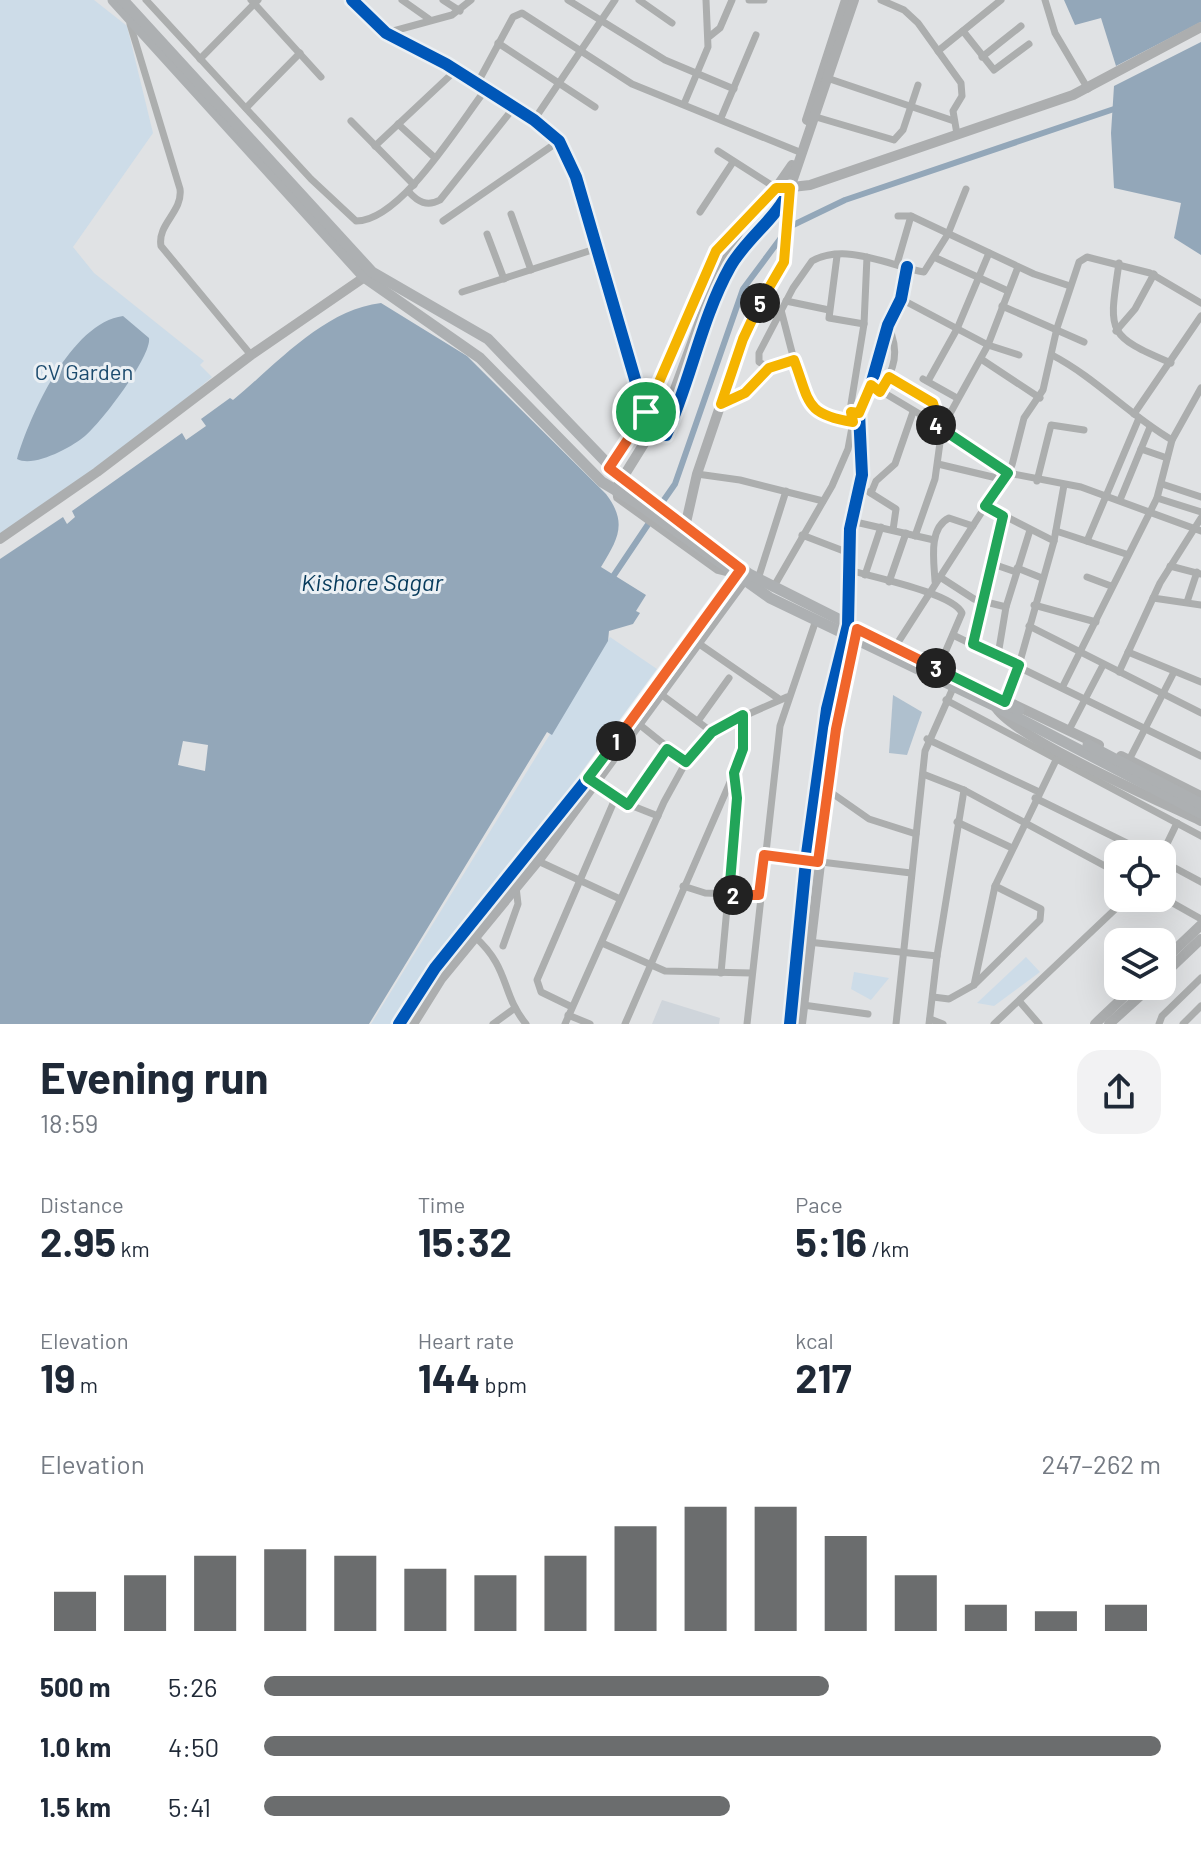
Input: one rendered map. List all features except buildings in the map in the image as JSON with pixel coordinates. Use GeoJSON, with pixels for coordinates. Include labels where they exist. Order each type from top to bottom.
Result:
{"type":"FeatureCollection","features":[{"type":"Feature","properties":{"kind":"main road"},"geometry":{"type":"LineString","coordinates":[[113,0],[368,275],[480,358],[599,480],[639,498]]}},
{"type":"Feature","properties":{"kind":"main road"},"geometry":{"type":"LineString","coordinates":[[123,0],[368,275],[488,339],[609,468],[639,498],[680,531],[816,620],[895,647],[938,669],[1198,817]]}},
{"type":"Feature","properties":{"kind":"main road"},"geometry":{"type":"LineString","coordinates":[[743,575],[773,588],[953,688],[1002,704]]}},
{"type":"Feature","properties":{"kind":"main road"},"geometry":{"type":"LineString","coordinates":[[1017,713],[1201,804]]}},
{"type":"Feature","properties":{"kind":"street"},"geometry":{"type":"LineString","coordinates":[[146,0],[311,179],[356,221],[369,220],[411,189],[486,89]]}},
{"type":"Feature","properties":{"kind":"street"},"geometry":{"type":"LineString","coordinates":[[352,0],[386,33],[515,106],[559,141],[576,177],[651,434],[666,435],[710,310],[732,264],[789,193],[816,117],[846,0]]}},
{"type":"Feature","properties":{"kind":"street"},"geometry":{"type":"LineString","coordinates":[[402,0],[429,19]]}},
{"type":"Feature","properties":{"kind":"street"},"geometry":{"type":"LineString","coordinates":[[443,0],[460,11]]}},
{"type":"Feature","properties":{"kind":"street"},"geometry":{"type":"LineString","coordinates":[[386,33],[460,11],[471,0]]}},
{"type":"Feature","properties":{"kind":"street"},"geometry":{"type":"LineString","coordinates":[[568,0],[665,60],[734,89]]}},
{"type":"Feature","properties":{"kind":"street"},"geometry":{"type":"LineString","coordinates":[[534,120],[615,0]]}},
{"type":"Feature","properties":{"kind":"street"},"geometry":{"type":"LineString","coordinates":[[639,0],[672,23]]}},
{"type":"Feature","properties":{"kind":"street"},"geometry":{"type":"LineString","coordinates":[[684,104],[699,73],[710,36],[706,0]]}},
{"type":"Feature","properties":{"kind":"street"},"geometry":{"type":"LineString","coordinates":[[710,36],[720,28],[732,0]]}},
{"type":"Feature","properties":{"kind":"street"},"geometry":{"type":"LineString","coordinates":[[749,0],[764,0]]}},
{"type":"Feature","properties":{"kind":"street"},"geometry":{"type":"LineString","coordinates":[[609,468],[646,412],[716,251],[787,175],[854,0]]}},
{"type":"Feature","properties":{"kind":"street"},"geometry":{"type":"LineString","coordinates":[[881,0],[910,15],[963,87],[953,111],[957,134]]}},
{"type":"Feature","properties":{"kind":"street"},"geometry":{"type":"LineString","coordinates":[[938,51],[1001,0]]}},
{"type":"Feature","properties":{"kind":"street"},"geometry":{"type":"LineString","coordinates":[[1045,0],[1055,33],[1088,89]]}},
{"type":"Feature","properties":{"kind":"street"},"geometry":{"type":"LineString","coordinates":[[200,59],[254,1],[321,77]]}},
{"type":"Feature","properties":{"kind":"street"},"geometry":{"type":"LineString","coordinates":[[127,13],[180,189],[180,203],[160,234],[161,246],[251,355]]}},
{"type":"Feature","properties":{"kind":"street"},"geometry":{"type":"LineString","coordinates":[[477,84],[513,17],[522,13],[632,84],[797,151]]}},
{"type":"Feature","properties":{"kind":"street"},"geometry":{"type":"LineString","coordinates":[[982,57],[1021,26]]}},
{"type":"Feature","properties":{"kind":"street"},"geometry":{"type":"LineString","coordinates":[[718,151],[789,193],[1088,89],[1201,27]]}},
{"type":"Feature","properties":{"kind":"street"},"geometry":{"type":"LineString","coordinates":[[963,31],[991,69],[997,70],[1029,44]]}},
{"type":"Feature","properties":{"kind":"street"},"geometry":{"type":"LineString","coordinates":[[721,118],[756,35]]}},
{"type":"Feature","properties":{"kind":"street"},"geometry":{"type":"LineString","coordinates":[[498,43],[595,107]]}},
{"type":"Feature","properties":{"kind":"street"},"geometry":{"type":"LineString","coordinates":[[246,108],[300,53]]}},
{"type":"Feature","properties":{"kind":"street"},"geometry":{"type":"LineString","coordinates":[[375,146],[456,70]]}},
{"type":"Feature","properties":{"kind":"street"},"geometry":{"type":"LineString","coordinates":[[826,77],[954,121]]}},
{"type":"Feature","properties":{"kind":"street"},"geometry":{"type":"LineString","coordinates":[[816,117],[894,140],[903,130],[918,85]]}},
{"type":"Feature","properties":{"kind":"street"},"geometry":{"type":"LineString","coordinates":[[351,121],[423,203],[432,204],[440,200],[515,106]]}},
{"type":"Feature","properties":{"kind":"street"},"geometry":{"type":"LineString","coordinates":[[398,124],[434,157]]}},
{"type":"Feature","properties":{"kind":"street"},"geometry":{"type":"LineString","coordinates":[[443,221],[559,141]]}},
{"type":"Feature","properties":{"kind":"street"},"geometry":{"type":"LineString","coordinates":[[700,212],[733,162]]}},
{"type":"Feature","properties":{"kind":"street"},"geometry":{"type":"LineString","coordinates":[[769,368],[758,358],[786,301],[812,261],[837,256],[867,257],[924,272],[936,258],[966,189]]}},
{"type":"Feature","properties":{"kind":"street"},"geometry":{"type":"LineString","coordinates":[[744,220],[717,275],[671,400],[617,487],[618,497],[680,531],[743,339],[784,262],[789,193]]}},
{"type":"Feature","properties":{"kind":"street"},"geometry":{"type":"LineString","coordinates":[[511,214],[531,270]]}},
{"type":"Feature","properties":{"kind":"street"},"geometry":{"type":"LineString","coordinates":[[898,216],[911,216],[1018,267],[1070,286]]}},
{"type":"Feature","properties":{"kind":"street"},"geometry":{"type":"LineString","coordinates":[[897,264],[911,216]]}},
{"type":"Feature","properties":{"kind":"street"},"geometry":{"type":"LineString","coordinates":[[487,234],[504,279]]}},
{"type":"Feature","properties":{"kind":"street"},"geometry":{"type":"LineString","coordinates":[[462,292],[595,249]]}},
{"type":"Feature","properties":{"kind":"street"},"geometry":{"type":"LineString","coordinates":[[957,398],[925,380],[957,329],[989,253]]}},
{"type":"Feature","properties":{"kind":"street"},"geometry":{"type":"LineString","coordinates":[[837,256],[829,310],[831,319],[864,324]]}},
{"type":"Feature","properties":{"kind":"street"},"geometry":{"type":"LineString","coordinates":[[773,588],[842,466],[855,412],[867,257]]}},
{"type":"Feature","properties":{"kind":"street"},"geometry":{"type":"LineString","coordinates":[[936,258],[1008,291]]}},
{"type":"Feature","properties":{"kind":"street"},"geometry":{"type":"LineString","coordinates":[[895,647],[1005,476],[1019,447],[1024,418],[1040,398],[1057,328],[1070,286],[1083,259],[1119,263],[1154,274],[1201,303]]}},
{"type":"Feature","properties":{"kind":"street"},"geometry":{"type":"LineString","coordinates":[[1119,263],[1111,319],[1116,331],[1140,350],[1171,363]]}},
{"type":"Feature","properties":{"kind":"street"},"geometry":{"type":"LineString","coordinates":[[790,1024],[818,862],[851,632],[849,553],[851,521],[859,489],[855,412],[871,385],[888,325],[901,299],[907,267]]}},
{"type":"Feature","properties":{"kind":"street"},"geometry":{"type":"LineString","coordinates":[[889,582],[938,464],[937,446],[942,428],[988,345],[1018,267]]}},
{"type":"Feature","properties":{"kind":"street"},"geometry":{"type":"LineString","coordinates":[[1116,331],[1135,309],[1154,274]]}},
{"type":"Feature","properties":{"kind":"street"},"geometry":{"type":"LineString","coordinates":[[0,539],[97,472],[251,355],[368,275]]}},
{"type":"Feature","properties":{"kind":"street"},"geometry":{"type":"LineString","coordinates":[[901,299],[988,345],[1019,355]]}},
{"type":"Feature","properties":{"kind":"street"},"geometry":{"type":"LineString","coordinates":[[786,301],[829,310]]}},
{"type":"Feature","properties":{"kind":"street"},"geometry":{"type":"LineString","coordinates":[[1002,306],[1084,342]]}},
{"type":"Feature","properties":{"kind":"street"},"geometry":{"type":"LineString","coordinates":[[781,310],[794,360],[814,410],[830,418],[853,422]]}},
{"type":"Feature","properties":{"kind":"street"},"geometry":{"type":"LineString","coordinates":[[1087,541],[1136,416],[1201,316]]}},
{"type":"Feature","properties":{"kind":"street"},"geometry":{"type":"LineString","coordinates":[[880,392],[889,377],[896,344],[888,325]]}},
{"type":"Feature","properties":{"kind":"street"},"geometry":{"type":"LineString","coordinates":[[1052,355],[1086,375],[1150,427],[1172,440]]}},
{"type":"Feature","properties":{"kind":"street"},"geometry":{"type":"LineString","coordinates":[[981,359],[1040,398]]}},
{"type":"Feature","properties":{"kind":"street"},"geometry":{"type":"LineString","coordinates":[[721,404],[745,393],[769,368],[794,360]]}},
{"type":"Feature","properties":{"kind":"street"},"geometry":{"type":"LineString","coordinates":[[889,377],[933,403],[935,410],[930,421]]}},
{"type":"Feature","properties":{"kind":"street"},"geometry":{"type":"LineString","coordinates":[[871,385],[942,428],[1005,476]]}},
{"type":"Feature","properties":{"kind":"street"},"geometry":{"type":"LineString","coordinates":[[1063,686],[1126,554],[1157,498],[1172,440],[1201,388]]}},
{"type":"Feature","properties":{"kind":"street"},"geometry":{"type":"LineString","coordinates":[[871,493],[876,481],[895,464],[913,412]]}},
{"type":"Feature","properties":{"kind":"street"},"geometry":{"type":"LineString","coordinates":[[1037,481],[1051,425],[1084,430]]}},
{"type":"Feature","properties":{"kind":"street"},"geometry":{"type":"LineString","coordinates":[[1120,500],[1150,427]]}},
{"type":"Feature","properties":{"kind":"street"},"geometry":{"type":"LineString","coordinates":[[1141,449],[1167,458]]}},
{"type":"Feature","properties":{"kind":"street"},"geometry":{"type":"LineString","coordinates":[[938,464],[1064,485],[1151,510],[1199,529]]}},
{"type":"Feature","properties":{"kind":"street"},"geometry":{"type":"LineString","coordinates":[[697,474],[823,501]]}},
{"type":"Feature","properties":{"kind":"street"},"geometry":{"type":"LineString","coordinates":[[1162,484],[1201,497]]}},
{"type":"Feature","properties":{"kind":"street"},"geometry":{"type":"LineString","coordinates":[[1064,485],[1054,541],[1019,665],[1002,704],[1000,717],[1058,756],[1198,817],[1187,829]]}},
{"type":"Feature","properties":{"kind":"street"},"geometry":{"type":"LineString","coordinates":[[859,489],[896,509],[893,530]]}},
{"type":"Feature","properties":{"kind":"street"},"geometry":{"type":"LineString","coordinates":[[413,1024],[474,936],[538,861],[592,781],[743,575],[786,491]]}},
{"type":"Feature","properties":{"kind":"street"},"geometry":{"type":"LineString","coordinates":[[1119,672],[1170,566],[1199,529],[1201,515],[1157,498]]}},
{"type":"Feature","properties":{"kind":"street"},"geometry":{"type":"LineString","coordinates":[[985,506],[1054,541]]}},
{"type":"Feature","properties":{"kind":"street"},"geometry":{"type":"LineString","coordinates":[[973,644],[1003,516]]}},
{"type":"Feature","properties":{"kind":"street"},"geometry":{"type":"LineString","coordinates":[[938,580],[934,540],[941,524],[949,518],[973,526]]}},
{"type":"Feature","properties":{"kind":"street"},"geometry":{"type":"LineString","coordinates":[[851,521],[934,540]]}},
{"type":"Feature","properties":{"kind":"street"},"geometry":{"type":"LineString","coordinates":[[865,575],[881,527]]}},
{"type":"Feature","properties":{"kind":"street"},"geometry":{"type":"LineString","coordinates":[[998,655],[1006,607],[1030,530]]}},
{"type":"Feature","properties":{"kind":"street"},"geometry":{"type":"LineString","coordinates":[[1056,531],[1126,554]]}},
{"type":"Feature","properties":{"kind":"street"},"geometry":{"type":"LineString","coordinates":[[802,535],[849,553]]}},
{"type":"Feature","properties":{"kind":"street"},"geometry":{"type":"LineString","coordinates":[[990,563],[1042,578]]}},
{"type":"Feature","properties":{"kind":"street"},"geometry":{"type":"LineString","coordinates":[[1170,566],[1199,573],[1187,602]]}},
{"type":"Feature","properties":{"kind":"street"},"geometry":{"type":"LineString","coordinates":[[849,570],[928,592],[961,610],[938,669]]}},
{"type":"Feature","properties":{"kind":"street"},"geometry":{"type":"LineString","coordinates":[[1087,577],[1111,586]]}},
{"type":"Feature","properties":{"kind":"street"},"geometry":{"type":"LineString","coordinates":[[938,580],[982,602],[1006,607]]}},
{"type":"Feature","properties":{"kind":"street"},"geometry":{"type":"LineString","coordinates":[[1153,598],[1201,605]]}},
{"type":"Feature","properties":{"kind":"street"},"geometry":{"type":"LineString","coordinates":[[1034,605],[1096,622]]}},
{"type":"Feature","properties":{"kind":"street"},"geometry":{"type":"LineString","coordinates":[[747,1024],[783,698],[816,620]]}},
{"type":"Feature","properties":{"kind":"street"},"geometry":{"type":"LineString","coordinates":[[1029,626],[1201,713]]}},
{"type":"Feature","properties":{"kind":"street"},"geometry":{"type":"LineString","coordinates":[[801,1024],[806,861],[827,709],[851,632]]}},
{"type":"Feature","properties":{"kind":"street"},"geometry":{"type":"LineString","coordinates":[[953,635],[1201,756]]}},
{"type":"Feature","properties":{"kind":"street"},"geometry":{"type":"LineString","coordinates":[[399,1024],[435,968],[640,725],[695,641]]}},
{"type":"Feature","properties":{"kind":"street"},"geometry":{"type":"LineString","coordinates":[[695,641],[783,698]]}},
{"type":"Feature","properties":{"kind":"street"},"geometry":{"type":"LineString","coordinates":[[1128,652],[1201,682]]}},
{"type":"Feature","properties":{"kind":"street"},"geometry":{"type":"LineString","coordinates":[[1069,730],[1103,665]]}},
{"type":"Feature","properties":{"kind":"street"},"geometry":{"type":"LineString","coordinates":[[1129,760],[1174,672]]}},
{"type":"Feature","properties":{"kind":"street"},"geometry":{"type":"LineString","coordinates":[[698,721],[729,678]]}},
{"type":"Feature","properties":{"kind":"street"},"geometry":{"type":"LineString","coordinates":[[896,1024],[927,739],[953,688]]}},
{"type":"Feature","properties":{"kind":"street"},"geometry":{"type":"LineString","coordinates":[[662,695],[712,732]]}},
{"type":"Feature","properties":{"kind":"street"},"geometry":{"type":"LineString","coordinates":[[565,1024],[658,816],[686,762],[712,732],[783,698]]}},
{"type":"Feature","properties":{"kind":"street"},"geometry":{"type":"LineString","coordinates":[[946,700],[1058,756],[1201,836]]}},
{"type":"Feature","properties":{"kind":"street"},"geometry":{"type":"LineString","coordinates":[[1002,704],[1019,705],[1201,796]]}},
{"type":"Feature","properties":{"kind":"street"},"geometry":{"type":"LineString","coordinates":[[625,1024],[734,773],[743,749],[743,715]]}},
{"type":"Feature","properties":{"kind":"street"},"geometry":{"type":"LineString","coordinates":[[640,725],[686,762]]}},
{"type":"Feature","properties":{"kind":"street"},"geometry":{"type":"LineString","coordinates":[[927,739],[1122,840]]}},
{"type":"Feature","properties":{"kind":"street"},"geometry":{"type":"LineString","coordinates":[[628,805],[667,749]]}},
{"type":"Feature","properties":{"kind":"street"},"geometry":{"type":"LineString","coordinates":[[974,985],[995,886],[1010,847],[1058,756]]}},
{"type":"Feature","properties":{"kind":"street"},"geometry":{"type":"LineString","coordinates":[[721,973],[737,798],[734,773]]}},
{"type":"Feature","properties":{"kind":"street"},"geometry":{"type":"LineString","coordinates":[[923,774],[964,790],[1104,865]]}},
{"type":"Feature","properties":{"kind":"street"},"geometry":{"type":"LineString","coordinates":[[592,781],[615,799],[658,816]]}},
{"type":"Feature","properties":{"kind":"street"},"geometry":{"type":"LineString","coordinates":[[943,1024],[930,1022],[937,956],[964,790]]}},
{"type":"Feature","properties":{"kind":"street"},"geometry":{"type":"LineString","coordinates":[[829,791],[869,819],[916,834]]}},
{"type":"Feature","properties":{"kind":"street"},"geometry":{"type":"LineString","coordinates":[[590,1024],[541,992],[536,985],[615,799]]}},
{"type":"Feature","properties":{"kind":"street"},"geometry":{"type":"LineString","coordinates":[[957,822],[1010,847]]}},
{"type":"Feature","properties":{"kind":"street"},"geometry":{"type":"LineString","coordinates":[[1169,840],[1177,823]]}},
{"type":"Feature","properties":{"kind":"street"},"geometry":{"type":"LineString","coordinates":[[764,855],[911,873]]}},
{"type":"Feature","properties":{"kind":"street"},"geometry":{"type":"LineString","coordinates":[[538,861],[620,899]]}},
{"type":"Feature","properties":{"kind":"street"},"geometry":{"type":"LineString","coordinates":[[1176,869],[1201,882]]}},
{"type":"Feature","properties":{"kind":"street"},"geometry":{"type":"LineString","coordinates":[[503,946],[518,904],[515,885]]}},
{"type":"Feature","properties":{"kind":"street"},"geometry":{"type":"LineString","coordinates":[[683,886],[729,895],[759,895]]}},
{"type":"Feature","properties":{"kind":"street"},"geometry":{"type":"LineString","coordinates":[[933,997],[949,999],[974,985],[1043,914],[1034,902],[995,886]]}},
{"type":"Feature","properties":{"kind":"street"},"geometry":{"type":"LineString","coordinates":[[1176,905],[1201,919]]}},
{"type":"Feature","properties":{"kind":"street"},"geometry":{"type":"LineString","coordinates":[[994,1024],[1113,912]]}},
{"type":"Feature","properties":{"kind":"street"},"geometry":{"type":"LineString","coordinates":[[1176,949],[1201,925]]}},
{"type":"Feature","properties":{"kind":"street"},"geometry":{"type":"LineString","coordinates":[[474,936],[497,959],[515,1008],[526,1024]]}},
{"type":"Feature","properties":{"kind":"street"},"geometry":{"type":"LineString","coordinates":[[1176,963],[1201,939]]}},
{"type":"Feature","properties":{"kind":"street"},"geometry":{"type":"LineString","coordinates":[[804,941],[937,956]]}},
{"type":"Feature","properties":{"kind":"street"},"geometry":{"type":"LineString","coordinates":[[602,943],[649,964],[679,973],[751,973]]}},
{"type":"Feature","properties":{"kind":"street"},"geometry":{"type":"LineString","coordinates":[[1159,1024],[1162,1016],[1201,978]]}},
{"type":"Feature","properties":{"kind":"street"},"geometry":{"type":"LineString","coordinates":[[1095,1024],[1119,1014],[1127,1000]]}},
{"type":"Feature","properties":{"kind":"street"},"geometry":{"type":"LineString","coordinates":[[1109,1024],[1135,1000]]}},
{"type":"Feature","properties":{"kind":"street"},"geometry":{"type":"LineString","coordinates":[[1020,1002],[1039,1024]]}},
{"type":"Feature","properties":{"kind":"street"},"geometry":{"type":"LineString","coordinates":[[803,1005],[868,1014]]}},
{"type":"Feature","properties":{"kind":"street"},"geometry":{"type":"LineString","coordinates":[[1183,1024],[1201,1006]]}},
{"type":"Feature","properties":{"kind":"street"},"geometry":{"type":"LineString","coordinates":[[493,1024],[515,1008]]}},
{"type":"Feature","properties":{"kind":"shaded area"},"geometry":{"type":"Polygon","coordinates":[[[893,695],[922,712],[907,755],[889,753],[893,695]]]}},
{"type":"Feature","properties":{"kind":"shaded area"},"geometry":{"type":"Polygon","coordinates":[[[662,1000],[720,1018],[719,1024],[652,1024],[662,1000]]]}},
{"type":"Feature","properties":{"kind":"green space","name":"CV Garden"},"geometry":{"type":"Polygon","coordinates":[[[0,0],[94,0],[127,26],[153,133],[73,247],[94,273],[204,361],[200,365],[212,377],[135,442],[0,534],[0,0]]]}},
{"type":"Feature","properties":{"kind":"green space"},"geometry":{"type":"Polygon","coordinates":[[[610,637],[657,669],[396,1024],[371,1024],[610,637]]]}},
{"type":"Feature","properties":{"kind":"green space"},"geometry":{"type":"Polygon","coordinates":[[[1026,957],[1040,972],[994,1006],[977,1003],[1026,957]]]}},
{"type":"Feature","properties":{"kind":"green space"},"geometry":{"type":"Polygon","coordinates":[[[854,972],[889,978],[871,1000],[851,989],[854,972]]]}},
{"type":"Feature","properties":{"kind":"water"},"geometry":{"type":"Polygon","coordinates":[[[1064,0],[1201,0],[1201,22],[1116,66],[1101,18],[1075,25],[1064,0]]]}},
{"type":"Feature","properties":{"kind":"water"},"geometry":{"type":"Polygon","coordinates":[[[1201,42],[1201,255],[1174,238],[1181,203],[1114,188],[1111,133],[1114,86],[1201,42]]]}},
{"type":"Feature","properties":{"kind":"water","name":"Kishore Sagar"},"geometry":{"type":"Polygon","coordinates":[[[381,303],[467,356],[606,494],[619,522],[616,539],[601,567],[646,595],[636,611],[640,613],[633,624],[609,631],[608,641],[552,735],[547,732],[369,1024],[0,1024],[0,559],[63,517],[67,524],[75,517],[72,511],[182,433],[186,440],[206,426],[201,419],[230,398],[233,400],[320,327],[360,308],[381,303]],[[183,741],[178,765],[205,771],[208,745],[183,741]]]}},
{"type":"Feature","properties":{"kind":"water"},"geometry":{"type":"Polygon","coordinates":[[[123,316],[149,338],[148,347],[113,404],[85,436],[71,446],[43,459],[17,459],[43,396],[70,353],[86,335],[104,322],[123,316]]]}},
{"type":"Feature","properties":{"kind":"waterway"},"geometry":{"type":"LineString","coordinates":[[659,507],[675,484],[743,289],[789,227],[845,200],[1117,108]]}},
{"type":"Feature","properties":{"kind":"waterway"},"geometry":{"type":"LineString","coordinates":[[610,581],[651,520]]}},
{"type":"Feature","properties":{"kind":"cycle path"},"geometry":{"type":"LineString","coordinates":[[352,0],[386,33],[446,64],[534,120],[559,141],[576,177],[651,434],[666,435],[730,267],[778,209],[790,188]]}},
{"type":"Feature","properties":{"kind":"cycle path"},"geometry":{"type":"LineString","coordinates":[[790,1024],[806,861],[827,709],[848,625],[850,529],[862,475],[859,413],[871,385],[888,325],[901,299],[907,267]]}},
{"type":"Feature","properties":{"kind":"cycle path"},"geometry":{"type":"LineString","coordinates":[[399,1024],[435,968],[588,778],[741,569]]}},
{"type":"Feature","properties":{"kind":"route"},"geometry":{"type":"LineString","coordinates":[[776,188],[790,188],[784,262],[743,339],[721,404],[745,393],[769,368],[794,360],[814,410],[820,415],[853,422],[851,412],[859,413],[871,385],[880,392],[889,377],[933,403],[935,410],[930,421],[968,443],[980,456],[1008,473],[985,506],[1003,516],[973,644],[1019,665],[1005,702],[857,629],[845,673],[818,862],[764,855],[759,895],[729,895],[737,798],[734,773],[743,749],[743,715],[712,732],[686,762],[667,749],[628,805],[588,778],[741,569],[609,468],[646,412],[716,251],[776,188]]}}]}
